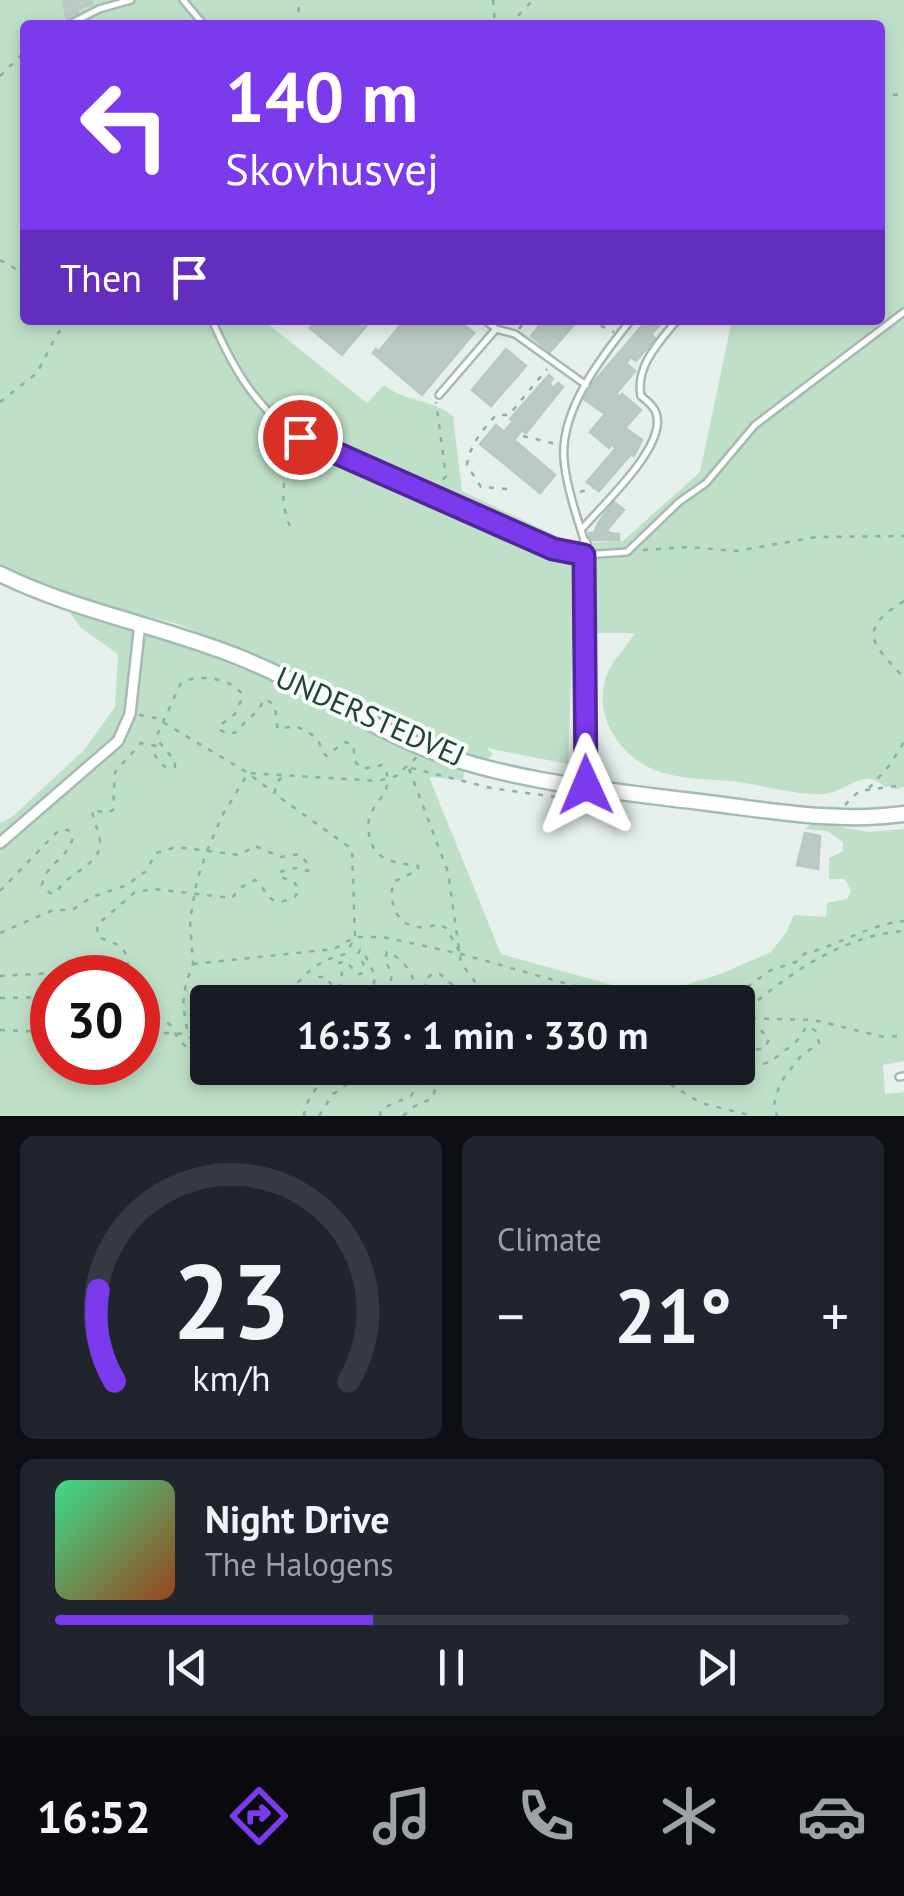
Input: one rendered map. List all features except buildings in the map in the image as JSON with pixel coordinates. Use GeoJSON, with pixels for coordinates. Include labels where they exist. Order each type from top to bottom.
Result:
{"type":"FeatureCollection","features":[{"type":"Feature","properties":{"kind":"street"},"geometry":{"type":"LineString","coordinates":[[584,543],[593,786]]}},
{"type":"Feature","properties":{"kind":"street","name":"UNDERSTEDVEJ"},"geometry":{"type":"LineString","coordinates":[[0,574],[74,605],[238,656],[424,748],[492,769],[593,786],[844,817],[904,814]]}},
{"type":"Feature","properties":{"kind":"street"},"geometry":{"type":"LineString","coordinates":[[0,843],[118,740],[130,714],[140,623]]}},
{"type":"Feature","properties":{"kind":"lane"},"geometry":{"type":"LineString","coordinates":[[78,20],[131,0]]}},
{"type":"Feature","properties":{"kind":"lane"},"geometry":{"type":"LineString","coordinates":[[183,0],[200,20]]}},
{"type":"Feature","properties":{"kind":"lane"},"geometry":{"type":"LineString","coordinates":[[214,325],[227,355],[280,425],[553,549],[584,555],[627,552],[679,502],[706,483],[755,425],[904,312]]}},
{"type":"Feature","properties":{"kind":"lane"},"geometry":{"type":"LineString","coordinates":[[492,325],[515,334],[586,384]]}},
{"type":"Feature","properties":{"kind":"lane"},"geometry":{"type":"LineString","coordinates":[[584,543],[564,462],[564,446],[570,416],[586,384],[627,325]]}},
{"type":"Feature","properties":{"kind":"lane"},"geometry":{"type":"LineString","coordinates":[[581,530],[652,448],[658,424],[656,412],[641,396],[640,380],[651,353],[674,325]]}},
{"type":"Feature","properties":{"kind":"lane"},"geometry":{"type":"LineString","coordinates":[[438,399],[496,328]]}},
{"type":"Feature","properties":{"kind":"path"},"geometry":{"type":"LineString","coordinates":[[513,20],[533,0]]}},
{"type":"Feature","properties":{"kind":"path"},"geometry":{"type":"LineString","coordinates":[[0,76],[20,56]]}},
{"type":"Feature","properties":{"kind":"path"},"geometry":{"type":"LineString","coordinates":[[0,402],[36,373],[56,334],[65,325]]}},
{"type":"Feature","properties":{"kind":"path"},"geometry":{"type":"LineString","coordinates":[[601,325],[620,334]]}},
{"type":"Feature","properties":{"kind":"path"},"geometry":{"type":"LineString","coordinates":[[507,489],[481,488],[467,465],[468,452],[478,435],[496,416],[509,414],[554,361]]}},
{"type":"Feature","properties":{"kind":"path"},"geometry":{"type":"LineString","coordinates":[[431,495],[446,476],[438,399]]}},
{"type":"Feature","properties":{"kind":"path"},"geometry":{"type":"LineString","coordinates":[[523,436],[564,446]]}},
{"type":"Feature","properties":{"kind":"path"},"geometry":{"type":"LineString","coordinates":[[290,526],[283,499],[285,475],[300,437]]}},
{"type":"Feature","properties":{"kind":"path"},"geometry":{"type":"LineString","coordinates":[[573,495],[593,488]]}},
{"type":"Feature","properties":{"kind":"path"},"geometry":{"type":"LineString","coordinates":[[627,552],[689,547],[736,551],[817,537],[904,536]]}},
{"type":"Feature","properties":{"kind":"path"},"geometry":{"type":"LineString","coordinates":[[904,602],[880,621],[874,639],[877,652],[895,665],[904,678]]}},
{"type":"Feature","properties":{"kind":"path"},"geometry":{"type":"LineString","coordinates":[[0,891],[59,830],[68,830],[73,837],[70,849],[43,878],[42,885],[56,893],[61,882],[99,852],[92,810],[113,810],[115,772],[141,744],[156,746],[155,756],[165,767],[175,766],[175,760],[159,742],[158,733],[181,683],[196,678],[227,681],[239,689],[242,704],[219,726],[220,730],[228,734],[237,732],[258,713],[264,699],[269,700],[278,714],[278,729],[296,726],[316,737],[326,756],[344,742],[352,745],[356,763],[370,769],[382,765],[388,790],[368,820],[371,845],[379,856],[402,866],[418,866],[413,873],[393,882],[396,917],[404,925],[424,930],[438,924],[446,928],[461,954]]}},
{"type":"Feature","properties":{"kind":"path"},"geometry":{"type":"LineString","coordinates":[[130,714],[164,723],[248,773],[352,849],[355,937],[346,954],[312,966],[295,985]]}},
{"type":"Feature","properties":{"kind":"path"},"geometry":{"type":"LineString","coordinates":[[868,789],[904,742]]}},
{"type":"Feature","properties":{"kind":"path"},"geometry":{"type":"LineString","coordinates":[[248,773],[350,782],[388,779],[408,768],[424,748]]}},
{"type":"Feature","properties":{"kind":"path"},"geometry":{"type":"LineString","coordinates":[[408,768],[490,788],[580,802],[586,800],[593,786]]}},
{"type":"Feature","properties":{"kind":"path"},"geometry":{"type":"LineString","coordinates":[[408,768],[448,872],[461,963],[478,985]]}},
{"type":"Feature","properties":{"kind":"path"},"geometry":{"type":"LineString","coordinates":[[190,1038],[183,1005],[192,964],[190,920],[194,895],[206,852],[248,773]]}},
{"type":"Feature","properties":{"kind":"path"},"geometry":{"type":"LineString","coordinates":[[275,794],[276,783],[283,776]]}},
{"type":"Feature","properties":{"kind":"path"},"geometry":{"type":"LineString","coordinates":[[844,817],[845,803],[859,791],[904,786]]}},
{"type":"Feature","properties":{"kind":"path"},"geometry":{"type":"LineString","coordinates":[[0,933],[53,910],[72,910],[92,897],[126,885],[146,870],[156,853],[176,847],[240,855],[261,846],[280,857],[299,854],[311,869],[281,870],[280,877],[293,881],[299,890],[296,897],[281,902],[272,901],[255,880],[232,898],[154,889],[135,892],[96,925],[98,938],[121,946],[128,954],[124,967],[113,969],[86,960],[55,973],[0,976]]}},
{"type":"Feature","properties":{"kind":"path"},"geometry":{"type":"LineString","coordinates":[[749,985],[770,970],[799,961],[804,954],[904,921]]}},
{"type":"Feature","properties":{"kind":"path"},"geometry":{"type":"LineString","coordinates":[[755,1004],[804,967],[843,945],[875,935],[904,932]]}},
{"type":"Feature","properties":{"kind":"path"},"geometry":{"type":"LineString","coordinates":[[192,964],[334,949],[355,937],[383,937],[571,985]]}},
{"type":"Feature","properties":{"kind":"path"},"geometry":{"type":"LineString","coordinates":[[339,985],[339,963],[346,961],[361,974],[365,967],[358,954],[360,950],[375,975],[374,985]]}},
{"type":"Feature","properties":{"kind":"path"},"geometry":{"type":"LineString","coordinates":[[390,985],[392,975],[385,960],[388,952],[405,964],[416,985]]}},
{"type":"Feature","properties":{"kind":"path"},"geometry":{"type":"LineString","coordinates":[[425,985],[424,980],[433,973],[453,985]]}},
{"type":"Feature","properties":{"kind":"path"},"geometry":{"type":"LineString","coordinates":[[316,985],[318,977],[326,977],[331,985]]}},
{"type":"Feature","properties":{"kind":"path"},"geometry":{"type":"LineString","coordinates":[[0,998],[30,997]]}},
{"type":"Feature","properties":{"kind":"path"},"geometry":{"type":"LineString","coordinates":[[160,1018],[172,1026],[190,1050]]}},
{"type":"Feature","properties":{"kind":"path"},"geometry":{"type":"LineString","coordinates":[[755,1018],[814,1020],[884,1036],[904,1036]]}},
{"type":"Feature","properties":{"kind":"path"},"geometry":{"type":"LineString","coordinates":[[755,1066],[770,1062],[796,1042],[807,1026],[816,1031],[819,1043],[800,1057],[780,1083],[774,1105],[777,1116]]}},
{"type":"Feature","properties":{"kind":"path"},"geometry":{"type":"LineString","coordinates":[[755,1032],[760,1029],[769,1039],[765,1048],[755,1050]]}},
{"type":"Feature","properties":{"kind":"path"},"geometry":{"type":"LineString","coordinates":[[0,1030],[30,1031]]}},
{"type":"Feature","properties":{"kind":"path"},"geometry":{"type":"LineString","coordinates":[[160,1032],[188,1035]]}},
{"type":"Feature","properties":{"kind":"path"},"geometry":{"type":"LineString","coordinates":[[304,1116],[308,1099],[321,1085]]}},
{"type":"Feature","properties":{"kind":"path"},"geometry":{"type":"LineString","coordinates":[[318,1116],[333,1094],[346,1085]]}},
{"type":"Feature","properties":{"kind":"path"},"geometry":{"type":"LineString","coordinates":[[380,1116],[381,1109],[411,1096],[417,1085]]}},
{"type":"Feature","properties":{"kind":"path"},"geometry":{"type":"LineString","coordinates":[[403,1116],[432,1098],[436,1085]]}},
{"type":"Feature","properties":{"kind":"path"},"geometry":{"type":"LineString","coordinates":[[670,1085],[701,1103],[754,1116]]}},
{"type":"Feature","properties":{"kind":"green space"},"geometry":{"type":"Polygon","coordinates":[[[0,0],[904,0],[904,787],[894,790],[893,786],[885,787],[869,779],[832,793],[802,793],[675,776],[643,764],[614,736],[603,698],[609,670],[635,633],[573,633],[568,764],[487,748],[493,755],[485,760],[423,742],[310,681],[178,624],[95,603],[0,569],[0,0]]]}},
{"type":"Feature","properties":{"kind":"green space"},"geometry":{"type":"Polygon","coordinates":[[[80,611],[166,636],[228,659],[464,772],[463,780],[429,777],[501,954],[612,985],[190,985],[190,1085],[755,1085],[755,985],[686,985],[771,952],[794,915],[826,917],[827,903],[847,899],[851,890],[845,879],[829,879],[829,858],[843,851],[843,842],[827,831],[805,829],[813,822],[868,832],[904,829],[904,1061],[883,1065],[885,1094],[904,1092],[904,1116],[0,1116],[0,823],[12,817],[84,750],[115,707],[118,654],[81,628],[70,613],[80,611]]]}},
{"type":"Feature","properties":{"kind":"route"},"geometry":{"type":"LineString","coordinates":[[300,437],[553,549],[584,555],[586,785]]}}]}
